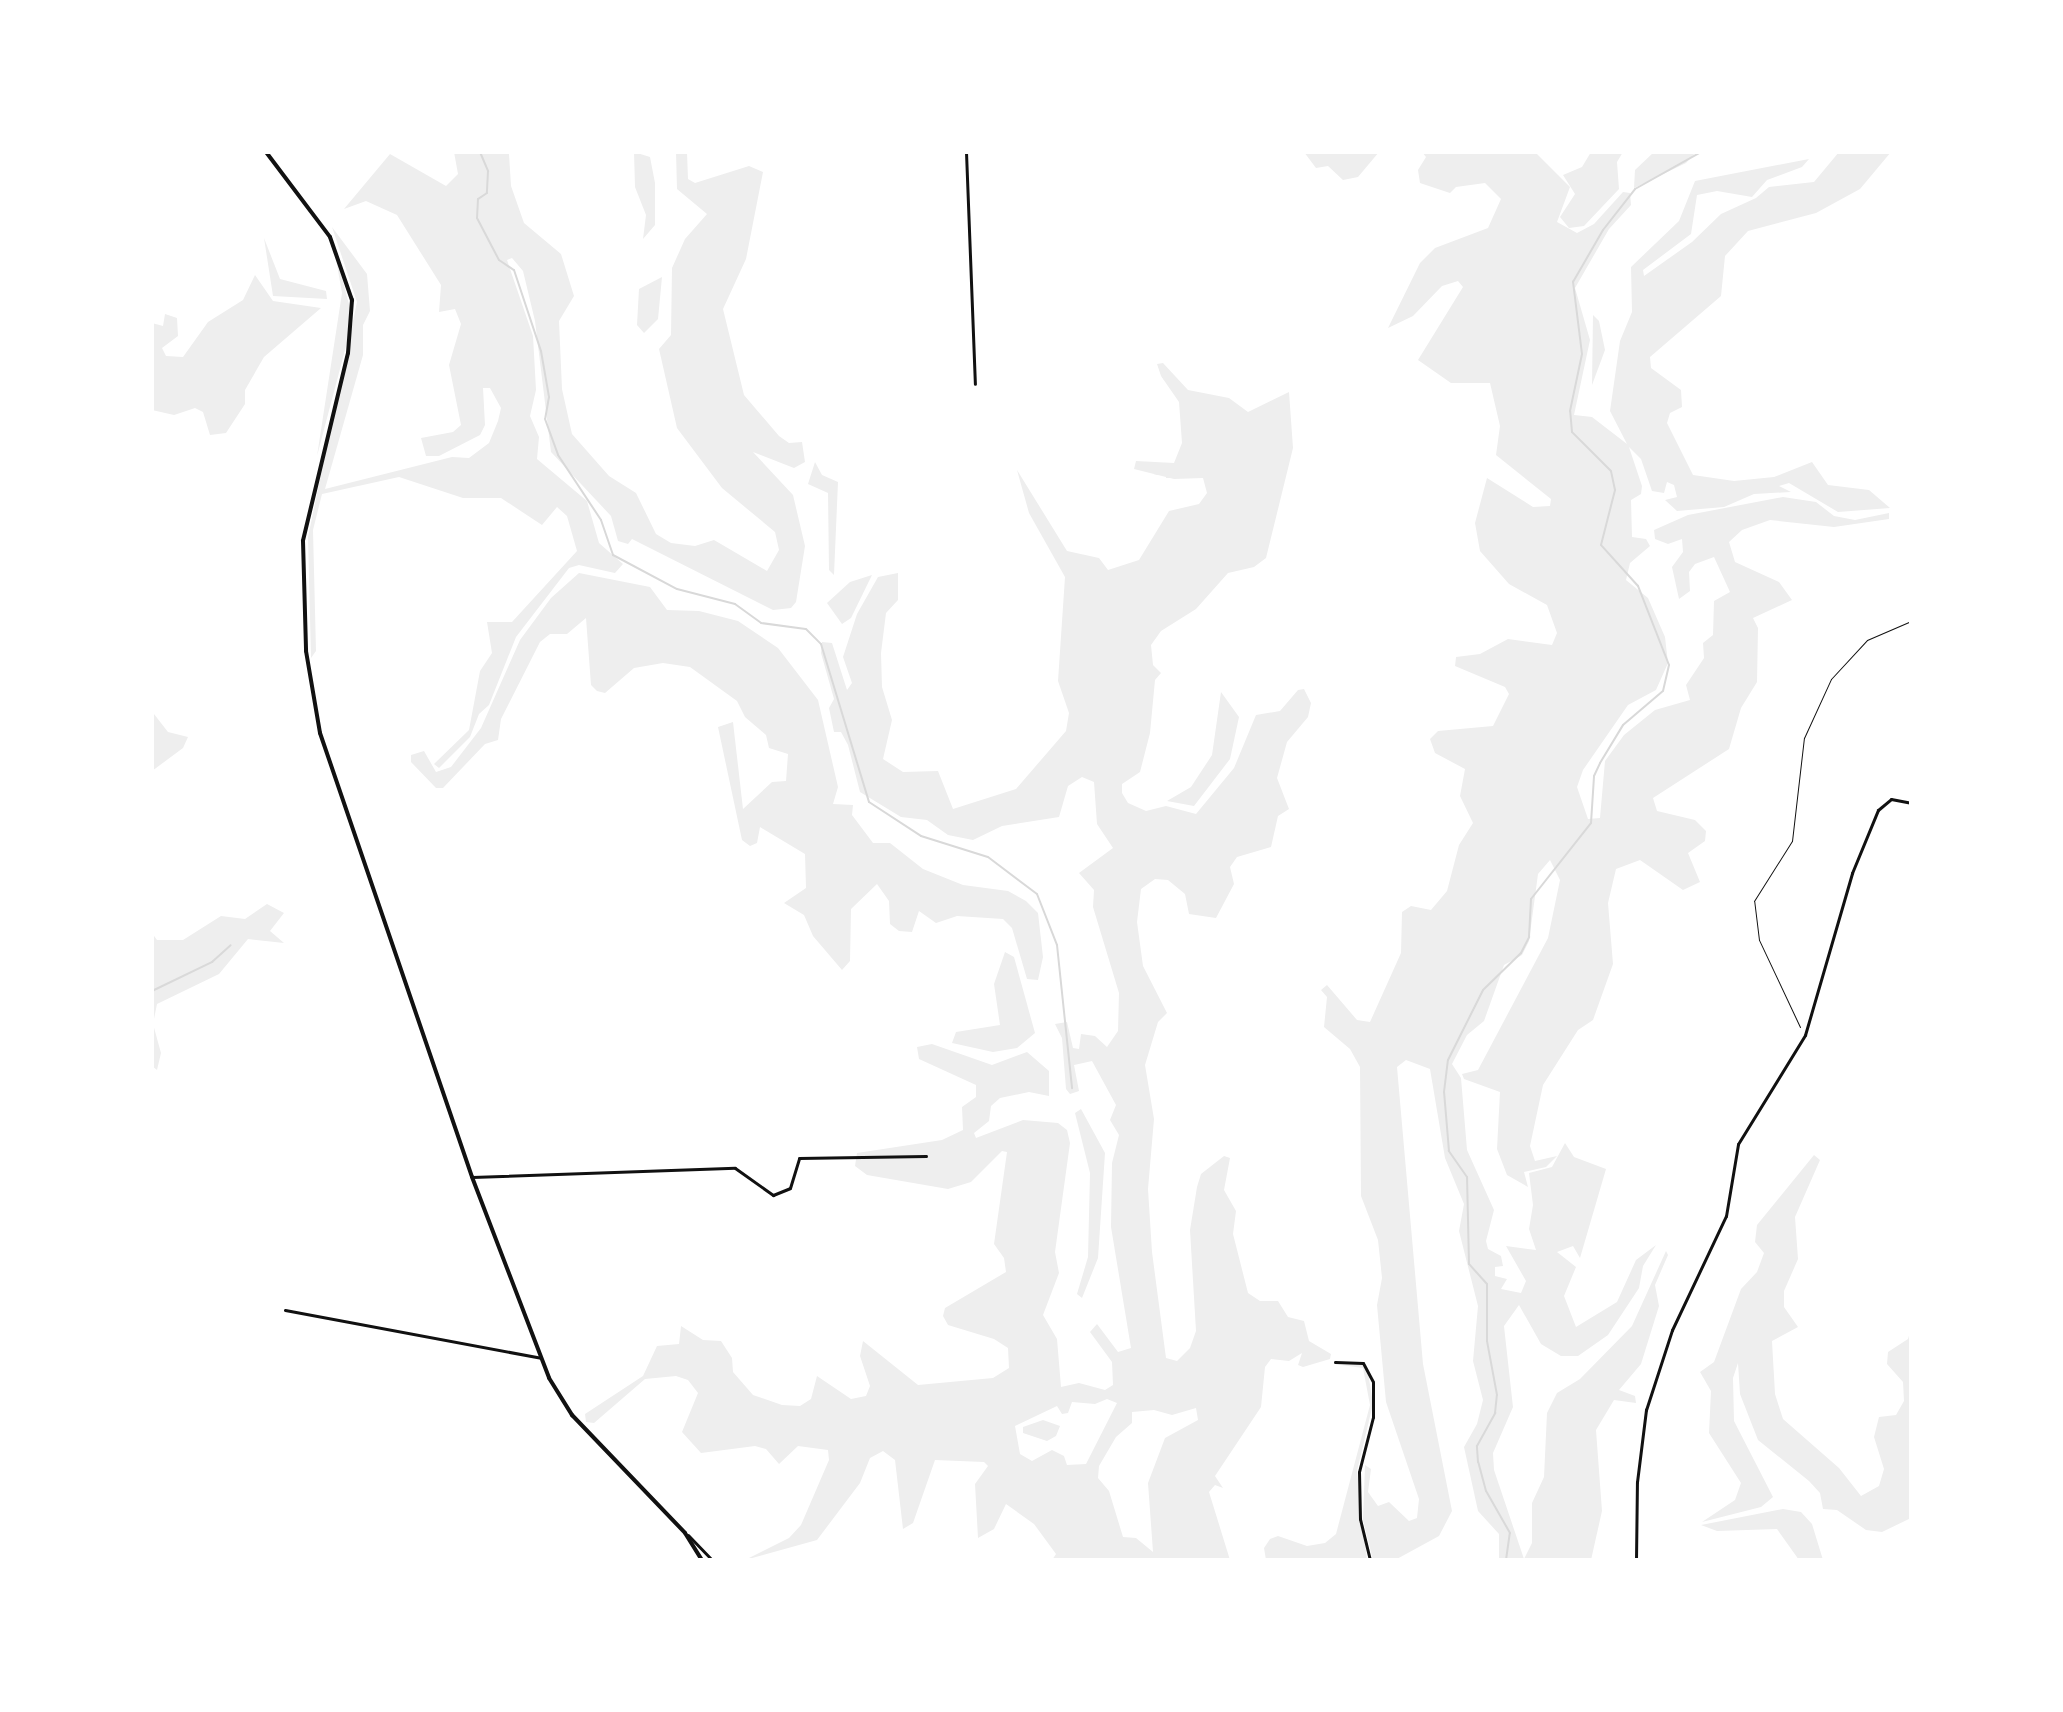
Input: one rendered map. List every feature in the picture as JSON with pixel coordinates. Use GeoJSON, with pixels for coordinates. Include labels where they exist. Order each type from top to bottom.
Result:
{"type":"FeatureCollection","features":[{"type":"Feature","properties":{"kind":"main road"},"geometry":{"type":"LineString","coordinates":[[266,152],[330,237],[352,300],[348,353],[304,533],[312,698],[334,776],[472,1177],[541,1358],[572,1415],[685,1533],[702,1560]]}},
{"type":"Feature","properties":{"kind":"street"},"geometry":{"type":"LineString","coordinates":[[966,152],[975,384]]}},
{"type":"Feature","properties":{"kind":"street"},"geometry":{"type":"LineString","coordinates":[[1636,1560],[1638,1458],[1649,1401],[1672,1330],[1730,1205],[1738,1144],[1805,1035],[1848,887],[1878,810],[1891,799],[1911,803]]}},
{"type":"Feature","properties":{"kind":"street"},"geometry":{"type":"LineString","coordinates":[[472,1177],[733,1168],[775,1195],[790,1188],[799,1158],[926,1156]]}},
{"type":"Feature","properties":{"kind":"street"},"geometry":{"type":"LineString","coordinates":[[285,1310],[541,1358]]}},
{"type":"Feature","properties":{"kind":"street"},"geometry":{"type":"LineString","coordinates":[[1335,1362],[1363,1363],[1373,1382],[1373,1417],[1359,1472],[1360,1519],[1370,1560]]}},
{"type":"Feature","properties":{"kind":"street"},"geometry":{"type":"LineString","coordinates":[[685,1533],[712,1560]]}},
{"type":"Feature","properties":{"kind":"path"},"geometry":{"type":"LineString","coordinates":[[1805,1035],[1759,940],[1754,901],[1792,841],[1804,738],[1831,679],[1867,640],[1911,621]]}},
{"type":"Feature","properties":{"kind":"shaded area"},"geometry":{"type":"Polygon","coordinates":[[[454,152],[509,154],[511,186],[524,223],[561,254],[574,296],[559,321],[562,389],[572,434],[609,476],[636,493],[656,534],[671,543],[695,546],[714,540],[767,571],[779,550],[775,532],[722,488],[677,428],[659,349],[671,335],[672,268],[685,239],[707,214],[677,189],[676,152],[687,152],[688,179],[695,183],[749,166],[763,172],[746,259],[723,309],[744,395],[779,436],[789,443],[802,442],[805,462],[794,468],[753,452],[793,495],[805,546],[796,602],[791,608],[773,610],[632,539],[628,544],[618,541],[611,516],[551,452],[535,321],[523,271],[512,258],[507,260],[533,336],[536,390],[530,416],[539,437],[537,459],[587,501],[599,543],[623,564],[615,573],[579,565],[569,568],[516,637],[489,705],[479,714],[470,737],[439,768],[434,764],[469,730],[480,671],[492,653],[487,622],[512,622],[577,551],[567,516],[557,507],[542,525],[501,498],[463,498],[399,477],[322,494],[313,530],[316,651],[311,658],[308,537],[357,302],[332,227],[367,274],[370,311],[363,325],[363,355],[325,489],[452,457],[469,458],[489,443],[498,421],[501,408],[490,388],[483,388],[485,425],[480,435],[439,456],[426,456],[421,438],[453,432],[461,425],[449,365],[461,324],[455,309],[439,312],[441,285],[397,215],[366,201],[344,209],[390,154],[446,186],[458,174],[454,152]]]}},
{"type":"Feature","properties":{"kind":"shaded area"},"geometry":{"type":"Polygon","coordinates":[[[634,152],[650,157],[655,183],[655,225],[643,239],[646,215],[635,187],[634,152]]]}},
{"type":"Feature","properties":{"kind":"shaded area"},"geometry":{"type":"Polygon","coordinates":[[[1304,152],[1379,152],[1358,177],[1343,180],[1328,166],[1316,168],[1304,152]]]}},
{"type":"Feature","properties":{"kind":"shaded area"},"geometry":{"type":"Polygon","coordinates":[[[1422,152],[1535,152],[1570,187],[1557,222],[1577,233],[1594,224],[1623,192],[1630,193],[1631,205],[1609,229],[1575,288],[1590,340],[1574,415],[1592,417],[1627,444],[1610,411],[1620,341],[1632,312],[1631,267],[1679,221],[1695,181],[1809,159],[1802,167],[1767,180],[1752,197],[1717,191],[1697,195],[1691,234],[1643,270],[1644,276],[1692,242],[1721,214],[1756,198],[1769,187],[1814,182],[1839,152],[1891,152],[1860,189],[1816,213],[1748,231],[1725,256],[1721,296],[1650,357],[1651,368],[1681,390],[1682,407],[1670,413],[1667,423],[1693,475],[1734,481],[1774,477],[1812,462],[1828,485],[1869,490],[1890,508],[1838,512],[1789,483],[1779,486],[1791,492],[1754,494],[1724,507],[1677,511],[1665,500],[1677,497],[1674,485],[1667,482],[1664,493],[1652,491],[1641,459],[1629,447],[1642,486],[1641,494],[1631,500],[1632,537],[1646,539],[1650,546],[1630,563],[1626,580],[1648,598],[1665,637],[1668,663],[1656,690],[1628,705],[1583,770],[1577,787],[1588,819],[1600,818],[1605,761],[1624,735],[1655,710],[1690,700],[1686,685],[1704,658],[1703,643],[1713,635],[1714,601],[1730,592],[1714,557],[1695,564],[1689,572],[1690,591],[1679,599],[1672,567],[1683,552],[1682,539],[1668,544],[1655,539],[1654,530],[1688,515],[1783,497],[1816,502],[1834,516],[1855,520],[1889,513],[1889,519],[1834,527],[1770,520],[1742,530],[1729,542],[1735,562],[1779,582],[1792,600],[1753,618],[1758,628],[1757,682],[1741,708],[1729,749],[1653,798],[1657,811],[1695,820],[1706,831],[1705,841],[1688,853],[1700,882],[1683,890],[1640,860],[1616,869],[1608,903],[1613,964],[1593,1020],[1578,1030],[1543,1085],[1530,1146],[1535,1161],[1557,1156],[1546,1167],[1524,1172],[1528,1187],[1507,1175],[1497,1149],[1500,1092],[1464,1079],[1462,1074],[1478,1070],[1548,938],[1560,880],[1550,860],[1538,874],[1529,941],[1522,955],[1504,965],[1484,1021],[1467,1035],[1452,1064],[1461,1078],[1467,1150],[1494,1210],[1486,1241],[1488,1249],[1501,1256],[1503,1266],[1495,1267],[1495,1276],[1507,1279],[1501,1289],[1521,1293],[1526,1281],[1506,1246],[1536,1250],[1529,1229],[1533,1205],[1529,1173],[1552,1167],[1565,1143],[1574,1157],[1606,1169],[1580,1258],[1573,1246],[1557,1252],[1576,1267],[1564,1296],[1576,1327],[1617,1302],[1636,1260],[1656,1245],[1643,1266],[1639,1288],[1608,1335],[1578,1356],[1561,1356],[1541,1344],[1519,1305],[1504,1326],[1513,1407],[1493,1453],[1494,1470],[1524,1559],[1532,1543],[1532,1503],[1544,1477],[1547,1413],[1557,1393],[1580,1379],[1632,1326],[1666,1251],[1668,1255],[1655,1285],[1659,1306],[1641,1364],[1619,1390],[1635,1396],[1636,1403],[1614,1400],[1596,1430],[1602,1511],[1591,1560],[1499,1560],[1499,1534],[1478,1511],[1464,1447],[1477,1424],[1483,1400],[1473,1361],[1478,1306],[1459,1231],[1464,1204],[1445,1158],[1430,1069],[1406,1060],[1397,1067],[1423,1364],[1452,1511],[1439,1536],[1395,1560],[1373,1560],[1363,1520],[1365,1465],[1371,1469],[1368,1492],[1378,1506],[1389,1502],[1409,1521],[1417,1518],[1419,1499],[1386,1402],[1377,1305],[1382,1278],[1378,1240],[1361,1196],[1360,1067],[1350,1049],[1324,1027],[1327,997],[1321,990],[1327,985],[1357,1020],[1370,1022],[1401,953],[1402,912],[1411,906],[1431,910],[1447,891],[1459,845],[1473,823],[1460,796],[1465,769],[1435,753],[1430,739],[1438,731],[1493,726],[1509,694],[1505,687],[1455,666],[1456,657],[1480,654],[1508,639],[1552,645],[1557,633],[1547,605],[1509,584],[1480,551],[1475,523],[1487,478],[1533,507],[1550,506],[1551,499],[1496,455],[1500,426],[1490,383],[1451,383],[1418,360],[1463,287],[1458,281],[1442,286],[1413,316],[1388,328],[1420,263],[1435,248],[1488,228],[1501,199],[1485,183],[1456,187],[1450,193],[1420,183],[1418,170],[1426,157],[1422,152]]]}},
{"type":"Feature","properties":{"kind":"shaded area"},"geometry":{"type":"Polygon","coordinates":[[[1591,152],[1623,152],[1617,162],[1619,189],[1584,226],[1569,228],[1560,217],[1575,194],[1563,175],[1582,167],[1591,152]]]}},
{"type":"Feature","properties":{"kind":"shaded area"},"geometry":{"type":"Polygon","coordinates":[[[1654,152],[1696,152],[1686,163],[1634,188],[1635,170],[1654,152]]]}},
{"type":"Feature","properties":{"kind":"shaded area"},"geometry":{"type":"Polygon","coordinates":[[[264,238],[280,279],[326,291],[327,299],[273,296],[264,238]]]}},
{"type":"Feature","properties":{"kind":"shaded area"},"geometry":{"type":"Polygon","coordinates":[[[334,248],[350,308],[350,331],[317,456],[342,293],[334,248]]]}},
{"type":"Feature","properties":{"kind":"shaded area"},"geometry":{"type":"Polygon","coordinates":[[[255,275],[273,301],[321,308],[264,357],[245,390],[245,404],[226,433],[210,435],[203,412],[195,408],[174,415],[152,410],[152,323],[163,326],[165,314],[177,318],[178,336],[162,348],[166,356],[183,357],[208,322],[243,300],[255,275]]]}},
{"type":"Feature","properties":{"kind":"shaded area"},"geometry":{"type":"Polygon","coordinates":[[[662,277],[658,319],[644,333],[637,325],[639,289],[662,277]]]}},
{"type":"Feature","properties":{"kind":"shaded area"},"geometry":{"type":"Polygon","coordinates":[[[1593,315],[1599,321],[1605,350],[1592,385],[1593,315]]]}},
{"type":"Feature","properties":{"kind":"shaded area"},"geometry":{"type":"Polygon","coordinates":[[[1163,363],[1188,390],[1229,398],[1248,412],[1289,392],[1293,448],[1266,558],[1254,567],[1228,573],[1196,609],[1161,631],[1151,645],[1153,665],[1161,673],[1155,680],[1150,733],[1140,772],[1122,784],[1122,793],[1128,803],[1146,811],[1166,806],[1196,814],[1234,768],[1256,715],[1280,711],[1298,690],[1304,689],[1311,703],[1308,717],[1287,742],[1277,778],[1289,809],[1278,816],[1271,847],[1237,857],[1230,867],[1234,884],[1216,918],[1189,914],[1185,894],[1168,880],[1155,879],[1141,889],[1137,922],[1143,966],[1167,1013],[1158,1022],[1145,1065],[1154,1119],[1148,1189],[1152,1252],[1166,1358],[1177,1361],[1190,1348],[1196,1331],[1190,1230],[1201,1174],[1224,1156],[1230,1158],[1224,1190],[1236,1211],[1233,1234],[1248,1293],[1260,1301],[1278,1301],[1288,1317],[1304,1321],[1309,1341],[1331,1354],[1330,1359],[1303,1367],[1298,1365],[1302,1353],[1289,1361],[1271,1359],[1265,1367],[1261,1407],[1215,1476],[1223,1488],[1215,1485],[1209,1492],[1230,1560],[1052,1560],[1056,1554],[1034,1524],[1006,1504],[994,1529],[978,1538],[975,1484],[988,1466],[984,1462],[935,1460],[913,1523],[903,1529],[895,1460],[883,1451],[870,1458],[860,1483],[817,1540],[745,1560],[789,1538],[801,1525],[829,1460],[828,1450],[798,1446],[779,1464],[766,1449],[755,1446],[701,1453],[682,1432],[698,1393],[688,1380],[676,1376],[645,1379],[594,1423],[586,1422],[585,1414],[643,1376],[657,1346],[679,1344],[681,1326],[703,1340],[721,1341],[732,1358],[733,1372],[753,1395],[782,1405],[800,1406],[811,1399],[817,1376],[851,1399],[866,1396],[870,1386],[860,1356],[863,1341],[918,1385],[993,1378],[1009,1368],[1008,1348],[994,1339],[948,1325],[943,1316],[945,1308],[1006,1272],[1004,1258],[994,1244],[1007,1152],[1002,1151],[971,1182],[948,1189],[867,1175],[855,1166],[857,1153],[942,1140],[963,1130],[962,1107],[976,1097],[976,1085],[919,1059],[917,1047],[932,1044],[992,1065],[1027,1052],[1049,1071],[1049,1096],[1029,1092],[1000,1098],[991,1106],[989,1121],[974,1133],[976,1138],[1023,1120],[1058,1123],[1067,1130],[1070,1143],[1055,1252],[1059,1273],[1043,1315],[1057,1339],[1061,1387],[1079,1383],[1105,1390],[1113,1385],[1112,1362],[1090,1332],[1097,1324],[1118,1352],[1131,1348],[1111,1227],[1112,1163],[1119,1135],[1110,1120],[1116,1105],[1092,1061],[1074,1065],[1079,1091],[1070,1094],[1066,1089],[1062,1038],[1055,1024],[1067,1022],[1073,1048],[1079,1049],[1081,1034],[1095,1036],[1107,1047],[1118,1031],[1119,993],[1093,907],[1094,890],[1079,873],[1113,848],[1097,824],[1094,782],[1082,777],[1068,786],[1059,817],[1002,826],[973,840],[948,835],[927,820],[901,817],[860,792],[848,745],[841,732],[834,732],[829,708],[834,699],[821,653],[822,642],[832,643],[847,690],[852,683],[843,657],[857,614],[878,577],[898,573],[898,600],[886,613],[881,653],[882,687],[892,720],[883,759],[903,772],[938,771],[953,809],[1016,789],[1066,731],[1069,713],[1058,681],[1065,577],[1029,513],[1017,470],[1067,551],[1099,558],[1108,570],[1139,560],[1169,511],[1199,504],[1207,493],[1203,478],[1174,479],[1134,469],[1136,461],[1174,463],[1182,443],[1179,402],[1161,376],[1157,364],[1163,363]],[[1107,1399],[1095,1404],[1072,1402],[1068,1413],[1062,1414],[1057,1406],[1015,1426],[1020,1454],[1032,1461],[1052,1450],[1064,1456],[1067,1465],[1086,1464],[1117,1403],[1107,1399]],[[1196,1408],[1172,1415],[1154,1410],[1132,1412],[1132,1423],[1116,1437],[1099,1466],[1098,1478],[1109,1491],[1123,1537],[1136,1538],[1153,1552],[1148,1483],[1165,1438],[1198,1420],[1196,1408]]]}},
{"type":"Feature","properties":{"kind":"shaded area"},"geometry":{"type":"Polygon","coordinates":[[[815,462],[822,475],[838,482],[834,575],[829,570],[828,493],[808,484],[815,462]]]}},
{"type":"Feature","properties":{"kind":"shaded area"},"geometry":{"type":"Polygon","coordinates":[[[579,573],[650,587],[667,610],[699,611],[738,621],[778,648],[818,700],[838,787],[833,804],[853,805],[852,815],[873,843],[890,843],[923,869],[963,885],[1008,891],[1026,901],[1038,913],[1043,957],[1038,980],[1027,979],[1012,928],[1003,919],[957,916],[936,923],[919,911],[912,932],[899,931],[890,924],[889,901],[877,884],[851,909],[850,961],[842,970],[813,936],[804,915],[784,903],[806,888],[805,854],[760,827],[757,843],[750,846],[742,840],[718,727],[733,722],[743,809],[772,782],[786,781],[788,754],[769,748],[766,735],[745,717],[737,701],[690,667],[663,663],[634,668],[605,693],[597,691],[591,685],[586,618],[567,634],[550,634],[540,642],[501,719],[498,740],[485,744],[443,788],[436,788],[411,762],[411,755],[424,751],[436,772],[451,767],[481,728],[520,640],[551,598],[579,573]]]}},
{"type":"Feature","properties":{"kind":"shaded area"},"geometry":{"type":"Polygon","coordinates":[[[872,575],[851,618],[842,624],[827,603],[850,582],[872,575]]]}},
{"type":"Feature","properties":{"kind":"shaded area"},"geometry":{"type":"Polygon","coordinates":[[[1221,692],[1239,717],[1230,759],[1194,806],[1167,801],[1191,787],[1212,755],[1221,692]]]}},
{"type":"Feature","properties":{"kind":"shaded area"},"geometry":{"type":"Polygon","coordinates":[[[154,714],[168,732],[188,737],[183,748],[152,771],[154,714]]]}},
{"type":"Feature","properties":{"kind":"shaded area"},"geometry":{"type":"Polygon","coordinates":[[[267,904],[284,913],[270,931],[284,943],[248,939],[219,974],[157,1004],[153,1024],[161,1053],[157,1070],[152,1066],[152,933],[157,940],[183,940],[221,916],[245,919],[267,904]]]}},
{"type":"Feature","properties":{"kind":"shaded area"},"geometry":{"type":"Polygon","coordinates":[[[1005,952],[1014,957],[1035,1033],[1017,1048],[993,1052],[952,1043],[956,1032],[1000,1025],[994,984],[1005,952]]]}},
{"type":"Feature","properties":{"kind":"shaded area"},"geometry":{"type":"Polygon","coordinates":[[[1081,1109],[1105,1153],[1098,1258],[1082,1298],[1077,1294],[1088,1257],[1090,1173],[1075,1113],[1081,1109]]]}},
{"type":"Feature","properties":{"kind":"shaded area"},"geometry":{"type":"Polygon","coordinates":[[[1814,1155],[1820,1160],[1795,1217],[1798,1259],[1784,1291],[1784,1307],[1798,1327],[1772,1341],[1775,1394],[1783,1419],[1839,1468],[1861,1496],[1879,1486],[1884,1469],[1874,1437],[1879,1417],[1896,1415],[1904,1401],[1903,1382],[1887,1364],[1888,1352],[1908,1339],[1911,1329],[1911,1518],[1882,1532],[1866,1530],[1837,1510],[1823,1509],[1820,1493],[1809,1481],[1758,1440],[1740,1394],[1738,1363],[1733,1378],[1734,1421],[1773,1497],[1761,1507],[1702,1522],[1735,1500],[1741,1483],[1709,1433],[1711,1391],[1700,1372],[1714,1362],[1741,1289],[1757,1272],[1764,1253],[1755,1242],[1757,1225],[1814,1155]]]}},
{"type":"Feature","properties":{"kind":"shaded area"},"geometry":{"type":"Polygon","coordinates":[[[1361,1364],[1368,1372],[1373,1404],[1357,1471],[1367,1560],[1266,1560],[1264,1548],[1270,1539],[1278,1536],[1307,1546],[1325,1543],[1336,1534],[1370,1405],[1363,1368],[1341,1365],[1361,1364]]]}},
{"type":"Feature","properties":{"kind":"shaded area"},"geometry":{"type":"Polygon","coordinates":[[[1043,1420],[1060,1426],[1056,1436],[1047,1441],[1023,1433],[1023,1427],[1043,1420]]]}},
{"type":"Feature","properties":{"kind":"shaded area"},"geometry":{"type":"Polygon","coordinates":[[[1783,1509],[1801,1512],[1812,1524],[1823,1560],[1799,1560],[1777,1529],[1717,1531],[1701,1525],[1783,1509]]]}},
{"type":"Feature","properties":{"kind":"waterway"},"geometry":{"type":"LineString","coordinates":[[480,152],[488,171],[487,193],[478,199],[477,218],[499,260],[514,270],[541,351],[549,397],[545,419],[558,455],[601,520],[613,555],[677,589],[735,604],[761,623],[806,629],[821,644],[869,802],[921,836],[988,857],[1037,894],[1057,945],[1072,1088]]}},
{"type":"Feature","properties":{"kind":"waterway"},"geometry":{"type":"LineString","coordinates":[[1506,1560],[1510,1533],[1486,1491],[1478,1462],[1477,1446],[1495,1413],[1497,1395],[1487,1341],[1487,1284],[1469,1264],[1467,1177],[1449,1151],[1444,1092],[1448,1060],[1483,990],[1521,953],[1529,937],[1531,899],[1591,823],[1594,776],[1600,763],[1623,725],[1663,691],[1669,665],[1638,586],[1601,545],[1615,490],[1611,471],[1572,432],[1570,411],[1582,354],[1573,282],[1603,230],[1635,189],[1701,152]]}},
{"type":"Feature","properties":{"kind":"waterway"},"geometry":{"type":"LineString","coordinates":[[152,991],[212,962],[231,945]]}}]}
